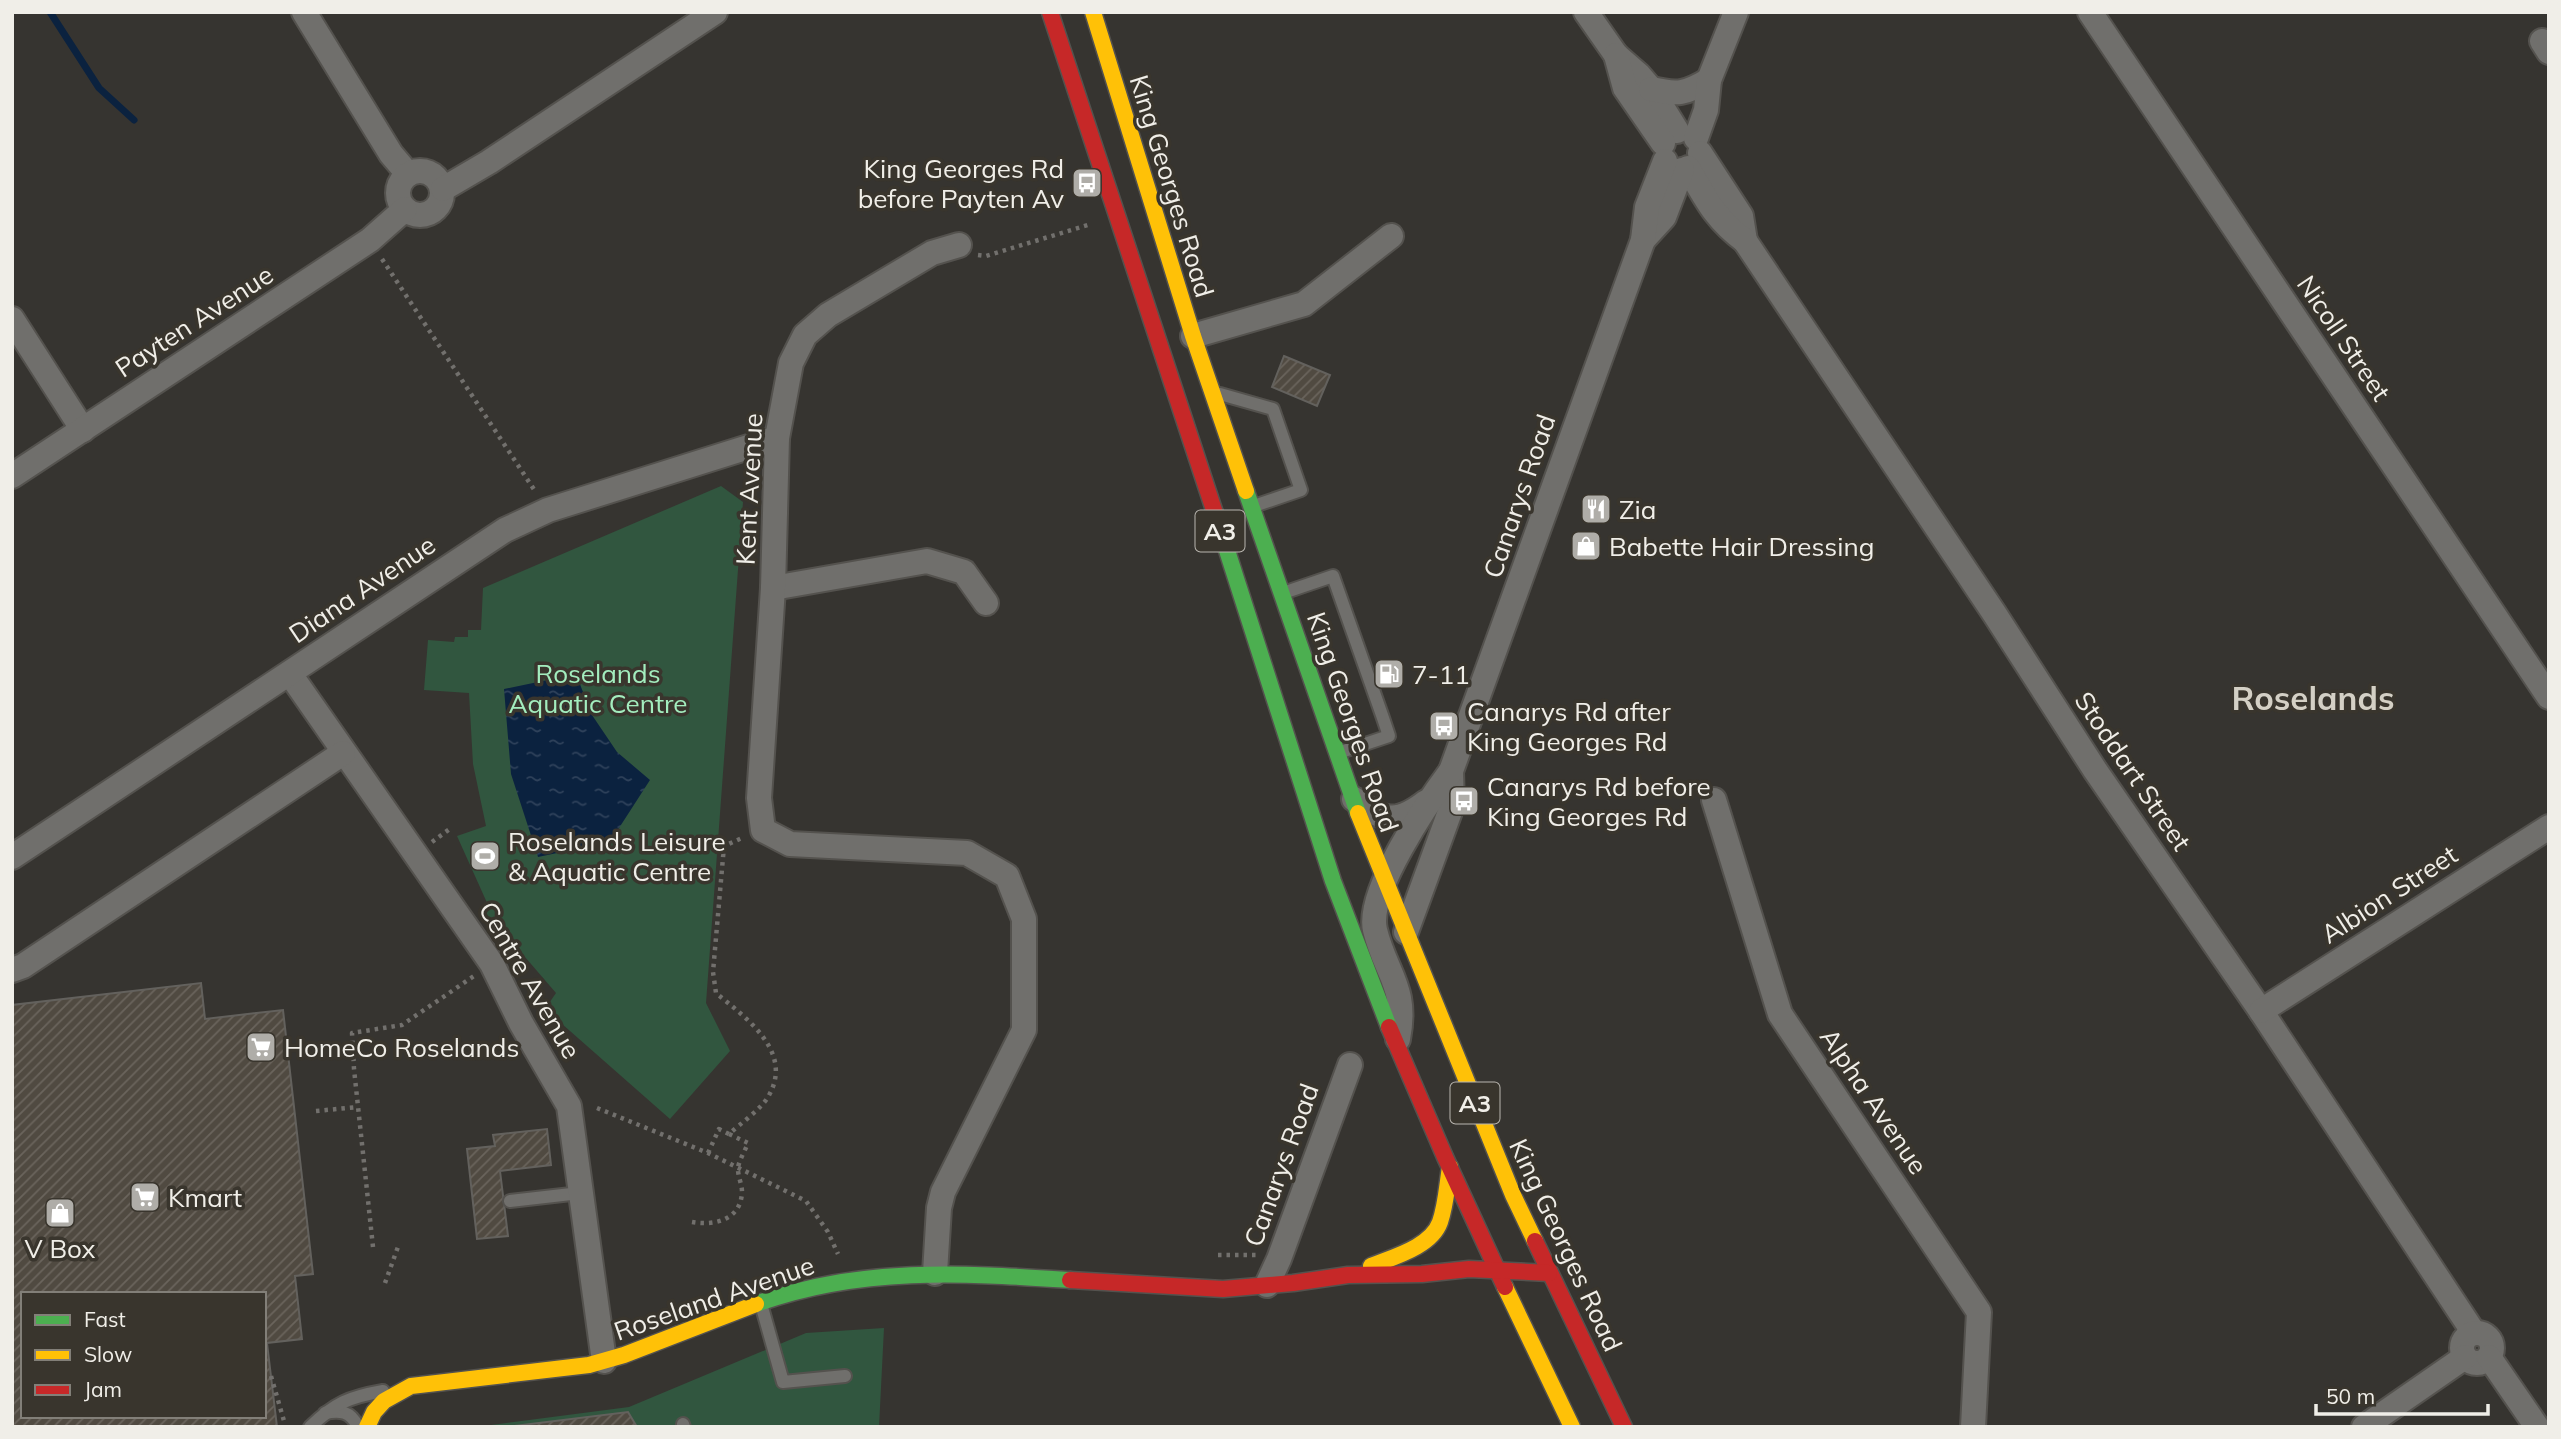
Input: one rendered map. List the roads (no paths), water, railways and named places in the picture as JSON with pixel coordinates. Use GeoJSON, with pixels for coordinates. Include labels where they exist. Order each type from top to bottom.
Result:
{"type":"FeatureCollection","features":[{"type":"Feature","properties":{"kind":"main road","name":"A3"},"geometry":{"type":"LineString","coordinates":[[1050,12],[1143,290],[1333,881],[1365,969],[1396,1047],[1450,1167],[1572,1427]]}},
{"type":"Feature","properties":{"kind":"main road","name":"King Georges Road"},"geometry":{"type":"LineString","coordinates":[[1093,12],[1193,336],[1351,796],[1508,1183],[1624,1427]]}},
{"type":"Feature","properties":{"kind":"main road","name":"Roseland Avenue"},"geometry":{"type":"LineString","coordinates":[[1348,1275],[1414,1249],[1425,1242],[1440,1224],[1450,1167]]}},
{"type":"Feature","properties":{"kind":"main road","name":"Roseland Avenue"},"geometry":{"type":"LineString","coordinates":[[367,1427],[372,1414],[385,1398],[411,1386],[582,1366],[604,1361],[760,1302],[843,1280],[872,1276],[935,1273],[1223,1289],[1348,1275],[1497,1269],[1549,1273]]}},
{"type":"Feature","properties":{"kind":"street"},"geometry":{"type":"LineString","coordinates":[[304,12],[385,144],[408,174]]}},
{"type":"Feature","properties":{"kind":"street"},"geometry":{"type":"LineString","coordinates":[[443,189],[476,171],[715,12]]}},
{"type":"Feature","properties":{"kind":"street","name":"Stoddart Street"},"geometry":{"type":"LineString","coordinates":[[1586,12],[1616,55],[1651,89],[1718,217],[1726,227],[1745,241],[1994,613],[2095,771],[2261,1010],[2474,1333],[2463,1342],[2462,1348],[2477,1357]]}},
{"type":"Feature","properties":{"kind":"street","name":"Canarys Road"},"geometry":{"type":"LineString","coordinates":[[1643,240],[1664,217],[1670,205],[1690,99],[1709,80],[1736,12]]}},
{"type":"Feature","properties":{"kind":"street","name":"Nicoll Street"},"geometry":{"type":"LineString","coordinates":[[2090,12],[2549,697]]}},
{"type":"Feature","properties":{"kind":"street","name":"Stoddart Street"},"geometry":{"type":"LineString","coordinates":[[1616,55],[1625,88],[1741,216],[1745,241]]}},
{"type":"Feature","properties":{"kind":"street"},"geometry":{"type":"LineString","coordinates":[[1651,89],[1677,94],[1709,80]]}},
{"type":"Feature","properties":{"kind":"street","name":"Canarys Road"},"geometry":{"type":"LineString","coordinates":[[1396,1047],[1402,1017],[1401,998],[1375,931],[1373,916],[1385,881],[1430,799],[1451,771],[1643,240],[1647,207],[1681,149]]}},
{"type":"Feature","properties":{"kind":"street"},"geometry":{"type":"LineString","coordinates":[[414,171],[429,172],[440,182],[443,189],[440,204],[435,210],[420,215],[405,209],[398,195],[402,180],[408,174],[414,171]]}},
{"type":"Feature","properties":{"kind":"street","name":"Stoddart Street"},"geometry":{"type":"LineString","coordinates":[[1670,205],[1682,205],[1718,217]]}},
{"type":"Feature","properties":{"kind":"street","name":"Payten Avenue"},"geometry":{"type":"LineString","coordinates":[[12,476],[370,240],[405,209]]}},
{"type":"Feature","properties":{"kind":"street"},"geometry":{"type":"LineString","coordinates":[[1193,336],[1304,304],[1391,236]]}},
{"type":"Feature","properties":{"kind":"street","name":"Kent Avenue"},"geometry":{"type":"LineString","coordinates":[[935,1273],[939,1208],[943,1192],[1024,1030],[1024,919],[1007,876],[967,853],[790,844],[763,830],[759,798],[773,588],[777,438],[791,363],[804,335],[828,315],[932,253],[959,245]]}},
{"type":"Feature","properties":{"kind":"street"},"geometry":{"type":"LineString","coordinates":[[12,319],[83,430]]}},
{"type":"Feature","properties":{"kind":"street","name":"Diana Avenue"},"geometry":{"type":"LineString","coordinates":[[12,856],[505,530],[548,510],[777,438]]}},
{"type":"Feature","properties":{"kind":"street"},"geometry":{"type":"LineString","coordinates":[[773,588],[927,561],[964,572],[986,603]]}},
{"type":"Feature","properties":{"kind":"street","name":"Centre Avenue"},"geometry":{"type":"LineString","coordinates":[[290,674],[492,964],[521,1023],[569,1106],[604,1361]]}},
{"type":"Feature","properties":{"kind":"street"},"geometry":{"type":"LineString","coordinates":[[12,970],[23,966],[343,753]]}},
{"type":"Feature","properties":{"kind":"street","name":"Canarys Road"},"geometry":{"type":"LineString","coordinates":[[1406,932],[1452,806],[1451,771]]}},
{"type":"Feature","properties":{"kind":"street","name":"Canarys Road"},"geometry":{"type":"LineString","coordinates":[[1351,796],[1379,817],[1402,817],[1411,814],[1430,799]]}},
{"type":"Feature","properties":{"kind":"street","name":"Alpha Avenue"},"geometry":{"type":"LineString","coordinates":[[1714,800],[1780,1014],[1979,1312],[1973,1427]]}},
{"type":"Feature","properties":{"kind":"street","name":"Albion Street"},"geometry":{"type":"LineString","coordinates":[[2261,1010],[2549,827]]}},
{"type":"Feature","properties":{"kind":"street","name":"Canarys Road"},"geometry":{"type":"LineString","coordinates":[[1267,1285],[1350,1065]]}},
{"type":"Feature","properties":{"kind":"street"},"geometry":{"type":"LineString","coordinates":[[2364,1427],[2477,1357],[2537,1427]]}},
{"type":"Feature","properties":{"kind":"lane"},"geometry":{"type":"LineString","coordinates":[[1213,392],[1273,409],[1301,490],[1252,506]]}},
{"type":"Feature","properties":{"kind":"lane"},"geometry":{"type":"LineString","coordinates":[[1282,593],[1332,576],[1389,736],[1336,754]]}},
{"type":"Feature","properties":{"kind":"lane"},"geometry":{"type":"LineString","coordinates":[[510,1201],[580,1193]]}},
{"type":"Feature","properties":{"kind":"lane"},"geometry":{"type":"LineString","coordinates":[[760,1302],[783,1382],[845,1376]]}},
{"type":"Feature","properties":{"kind":"lane"},"geometry":{"type":"LineString","coordinates":[[310,1427],[339,1402],[356,1396],[411,1386]]}},
{"type":"Feature","properties":{"kind":"lane"},"geometry":{"type":"LineString","coordinates":[[325,1413],[338,1410],[349,1414],[358,1427]]}},
{"type":"Feature","properties":{"kind":"lane"},"geometry":{"type":"LineString","coordinates":[[323,1427],[325,1413]]}},
{"type":"Feature","properties":{"kind":"water"},"geometry":{"type":"Polygon","coordinates":[[[576,674],[592,715],[617,752],[650,780],[610,842],[538,857],[511,774],[504,689],[576,674]]]}},
{"type":"Feature","properties":{"kind":"waterway"},"geometry":{"type":"LineString","coordinates":[[50,12],[99,88],[134,120]]}},
{"type":"Feature","properties":{"kind":"place","name":"King Georges Rd before Payten Av"},"geometry":{"type":"Point","coordinates":[1087,183]}},
{"type":"Feature","properties":{"kind":"place","name":"Zia"},"geometry":{"type":"Point","coordinates":[1596,509]}},
{"type":"Feature","properties":{"kind":"place","name":"Babette Hair Dressing"},"geometry":{"type":"Point","coordinates":[1586,546]}},
{"type":"Feature","properties":{"kind":"place","name":"7-11"},"geometry":{"type":"Point","coordinates":[1389,674]}},
{"type":"Feature","properties":{"kind":"place","name":"Canarys Rd after King Georges Rd"},"geometry":{"type":"Point","coordinates":[1444,726]}},
{"type":"Feature","properties":{"kind":"place","name":"Canarys Rd before King Georges Rd"},"geometry":{"type":"Point","coordinates":[1464,801]}},
{"type":"Feature","properties":{"kind":"place","name":"Roselands Leisure & Aquatic Centre"},"geometry":{"type":"Point","coordinates":[485,856]}},
{"type":"Feature","properties":{"kind":"place","name":"HomeCo Roselands"},"geometry":{"type":"Point","coordinates":[261,1047]}},
{"type":"Feature","properties":{"kind":"place","name":"Kmart"},"geometry":{"type":"Point","coordinates":[145,1197]}},
{"type":"Feature","properties":{"kind":"place","name":"V Box"},"geometry":{"type":"Point","coordinates":[60,1213]}},
{"type":"Feature","properties":{"kind":"district","name":"Roselands"},"geometry":{"type":"Point","coordinates":[2313,697]}},
{"type":"Feature","properties":{"kind":"park label","name":"Roselands Aquatic Centre"},"geometry":{"type":"Point","coordinates":[598,688]}}]}
